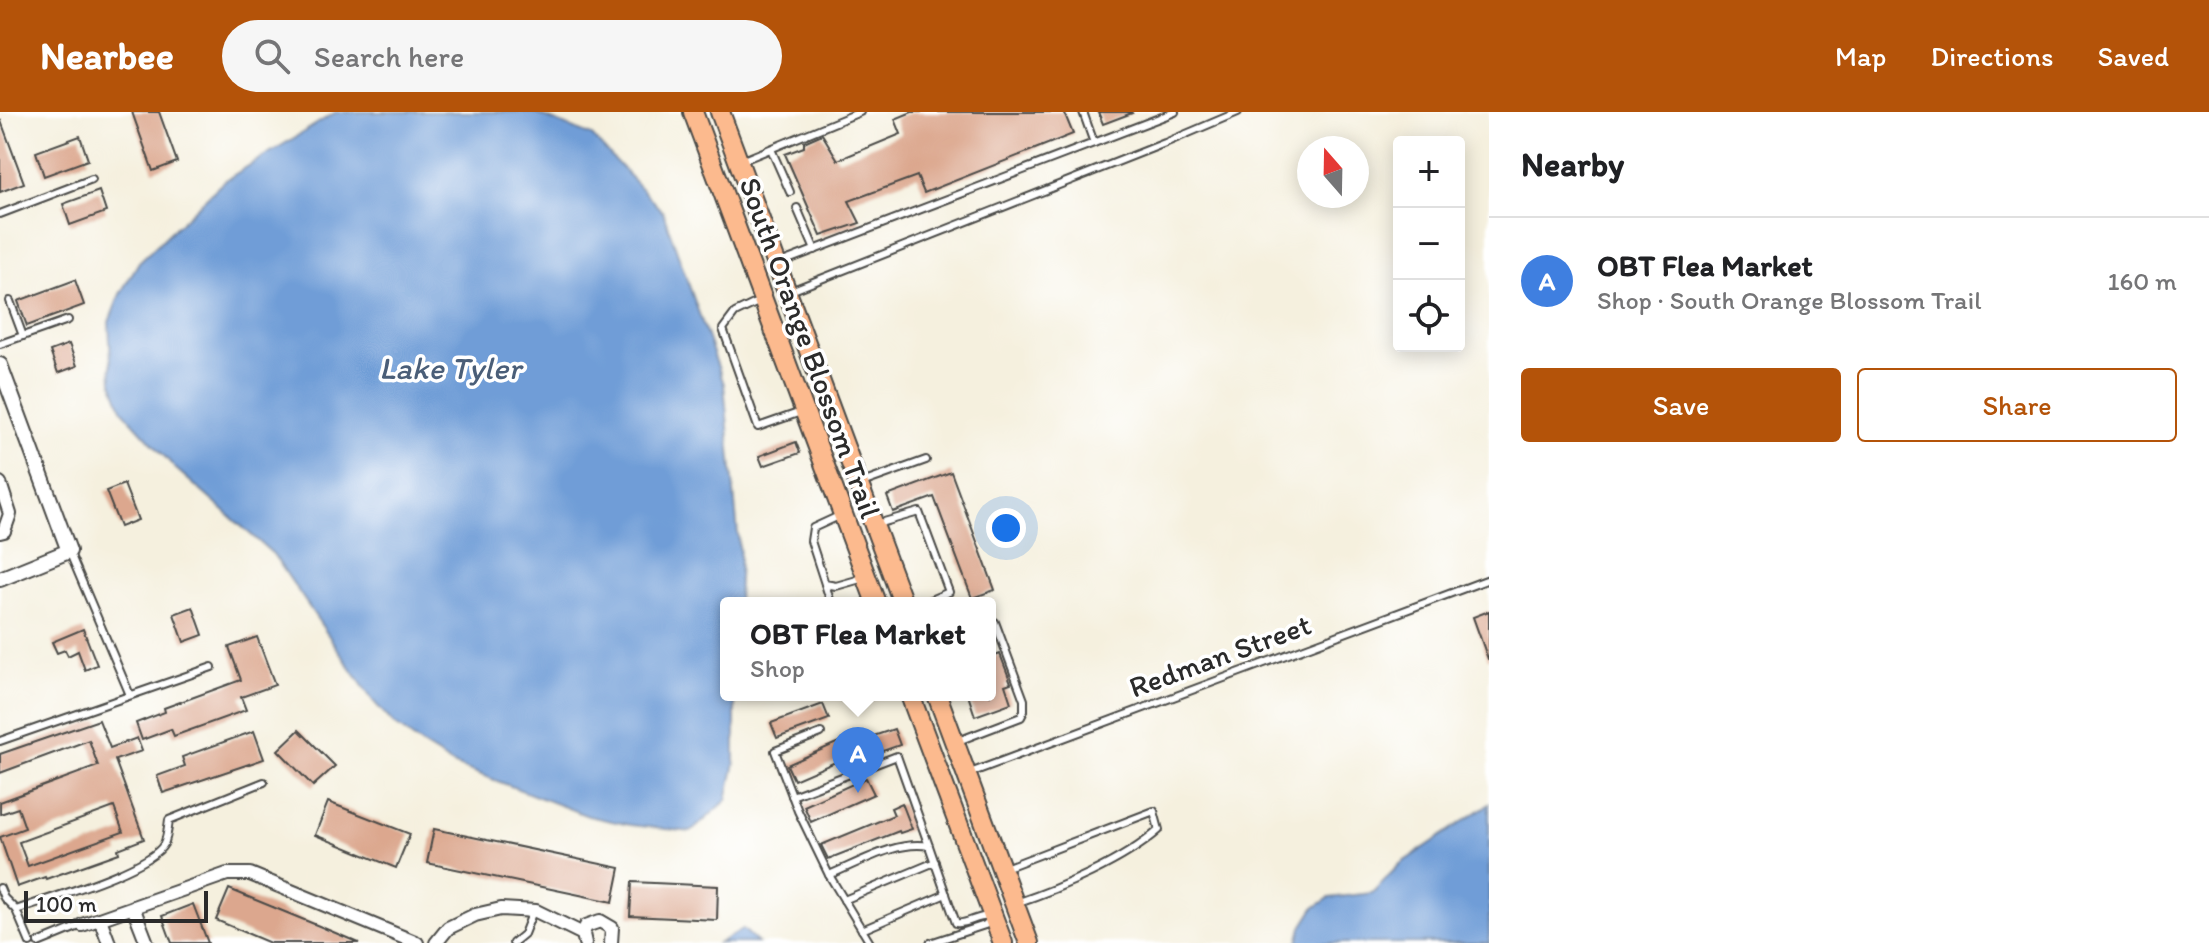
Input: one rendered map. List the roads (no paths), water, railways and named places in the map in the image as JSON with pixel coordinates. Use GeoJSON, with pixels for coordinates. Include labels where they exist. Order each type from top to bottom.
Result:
{"type":"FeatureCollection","features":[{"type":"Feature","properties":{"kind":"main road","name":"South Orange Blossom Trail"},"geometry":{"type":"LineString","coordinates":[[693,112],[874,597]]}},
{"type":"Feature","properties":{"kind":"main road","name":"South Orange Blossom Trail"},"geometry":{"type":"LineString","coordinates":[[720,112],[901,597]]}},
{"type":"Feature","properties":{"kind":"main road"},"geometry":{"type":"LineString","coordinates":[[735,226],[752,250],[762,259],[776,264]]}},
{"type":"Feature","properties":{"kind":"main road"},"geometry":{"type":"LineString","coordinates":[[763,300],[774,302],[786,312],[804,340]]}},
{"type":"Feature","properties":{"kind":"main road"},"geometry":{"type":"LineString","coordinates":[[912,701],[1003,943]]}},
{"type":"Feature","properties":{"kind":"main road"},"geometry":{"type":"LineString","coordinates":[[939,701],[1029,943]]}},
{"type":"Feature","properties":{"kind":"main road"},"geometry":{"type":"LineString","coordinates":[[926,739],[953,769],[967,774]]}},
{"type":"Feature","properties":{"kind":"street"},"geometry":{"type":"LineString","coordinates":[[0,365],[69,551],[0,579]]}},
{"type":"Feature","properties":{"kind":"street"},"geometry":{"type":"LineString","coordinates":[[0,483],[10,514],[4,531],[0,532]]}},
{"type":"Feature","properties":{"kind":"street"},"geometry":{"type":"LineString","coordinates":[[80,926],[227,874],[250,874],[417,943]]}},
{"type":"Feature","properties":{"kind":"street"},"geometry":{"type":"LineString","coordinates":[[133,907],[147,943]]}},
{"type":"Feature","properties":{"kind":"street"},"geometry":{"type":"LineString","coordinates":[[436,943],[448,928],[475,915],[501,909],[533,911],[584,938],[590,923],[606,922],[613,933],[611,943]]}},
{"type":"Feature","properties":{"kind":"street"},"geometry":{"type":"LineString","coordinates":[[100,919],[109,943]]}},
{"type":"Feature","properties":{"kind":"lane"},"geometry":{"type":"LineString","coordinates":[[738,162],[860,112]]}},
{"type":"Feature","properties":{"kind":"lane"},"geometry":{"type":"LineString","coordinates":[[1083,112],[1094,143]]}},
{"type":"Feature","properties":{"kind":"lane"},"geometry":{"type":"LineString","coordinates":[[776,264],[1175,112]]}},
{"type":"Feature","properties":{"kind":"lane"},"geometry":{"type":"LineString","coordinates":[[787,292],[1238,112]]}},
{"type":"Feature","properties":{"kind":"lane"},"geometry":{"type":"LineString","coordinates":[[771,149],[790,192]]}},
{"type":"Feature","properties":{"kind":"lane"},"geometry":{"type":"LineString","coordinates":[[0,214],[92,179]]}},
{"type":"Feature","properties":{"kind":"lane"},"geometry":{"type":"LineString","coordinates":[[797,208],[815,250]]}},
{"type":"Feature","properties":{"kind":"lane"},"geometry":{"type":"LineString","coordinates":[[763,300],[735,313],[723,329],[758,427],[804,411]]}},
{"type":"Feature","properties":{"kind":"lane"},"geometry":{"type":"LineString","coordinates":[[10,301],[23,336]]}},
{"type":"Feature","properties":{"kind":"lane"},"geometry":{"type":"LineString","coordinates":[[0,344],[68,320]]}},
{"type":"Feature","properties":{"kind":"lane"},"geometry":{"type":"LineString","coordinates":[[859,485],[926,460]]}},
{"type":"Feature","properties":{"kind":"lane"},"geometry":{"type":"LineString","coordinates":[[874,525],[919,512],[949,592],[937,597]]}},
{"type":"Feature","properties":{"kind":"lane"},"geometry":{"type":"LineString","coordinates":[[829,597],[811,541],[813,528],[843,514]]}},
{"type":"Feature","properties":{"kind":"lane"},"geometry":{"type":"LineString","coordinates":[[69,551],[130,695]]}},
{"type":"Feature","properties":{"kind":"lane"},"geometry":{"type":"LineString","coordinates":[[825,584],[836,586],[866,577]]}},
{"type":"Feature","properties":{"kind":"lane","name":"Redman Street"},"geometry":{"type":"LineString","coordinates":[[967,774],[1489,579]]}},
{"type":"Feature","properties":{"kind":"lane"},"geometry":{"type":"LineString","coordinates":[[955,742],[1021,717],[1024,711],[1024,700],[996,625]]}},
{"type":"Feature","properties":{"kind":"lane"},"geometry":{"type":"LineString","coordinates":[[996,640],[1001,638]]}},
{"type":"Feature","properties":{"kind":"lane"},"geometry":{"type":"LineString","coordinates":[[0,741],[212,667]]}},
{"type":"Feature","properties":{"kind":"lane"},"geometry":{"type":"LineString","coordinates":[[821,733],[775,751],[829,875],[870,943]]}},
{"type":"Feature","properties":{"kind":"lane"},"geometry":{"type":"LineString","coordinates":[[792,796],[897,756],[956,923],[961,924],[982,915],[993,917]]}},
{"type":"Feature","properties":{"kind":"lane"},"geometry":{"type":"LineString","coordinates":[[16,910],[110,877],[153,856],[164,844],[169,820],[264,782]]}},
{"type":"Feature","properties":{"kind":"lane"},"geometry":{"type":"LineString","coordinates":[[1002,869],[1154,811],[1159,830],[1139,848],[1039,895],[1014,903]]}},
{"type":"Feature","properties":{"kind":"lane"},"geometry":{"type":"LineString","coordinates":[[829,875],[901,846],[929,846]]}},
{"type":"Feature","properties":{"kind":"lane"},"geometry":{"type":"LineString","coordinates":[[844,900],[935,862]]}},
{"type":"Feature","properties":{"kind":"lane"},"geometry":{"type":"LineString","coordinates":[[0,888],[4,898],[16,910],[30,943]]}},
{"type":"Feature","properties":{"kind":"lane"},"geometry":{"type":"LineString","coordinates":[[862,930],[946,894]]}},
{"type":"Feature","properties":{"kind":"lane"},"geometry":{"type":"LineString","coordinates":[[513,943],[524,934],[533,911]]}},
{"type":"Feature","properties":{"kind":"lane"},"geometry":{"type":"LineString","coordinates":[[930,943],[985,925],[993,917]]}},
{"type":"Feature","properties":{"kind":"lane"},"geometry":{"type":"LineString","coordinates":[[38,943],[80,926]]}},
{"type":"Feature","properties":{"kind":"water","name":"Lake Tyler"},"geometry":{"type":"Polygon","coordinates":[[[336,112],[532,112],[592,136],[663,212],[724,384],[740,556],[738,597],[720,597],[720,701],[735,701],[735,763],[727,800],[691,832],[630,825],[588,816],[453,764],[425,747],[393,723],[373,701],[273,554],[175,468],[123,411],[112,382],[109,322],[120,294],[139,262],[224,181],[336,112]]]}},
{"type":"Feature","properties":{"kind":"water"},"geometry":{"type":"Polygon","coordinates":[[[1489,804],[1489,943],[1298,943],[1302,927],[1314,908],[1329,898],[1372,893],[1400,864],[1489,804]]]}},
{"type":"Feature","properties":{"kind":"water"},"geometry":{"type":"Polygon","coordinates":[[[743,929],[758,943],[719,943],[743,929]]]}},
{"type":"Feature","properties":{"kind":"place","name":"OBT Flea Market"},"geometry":{"type":"Point","coordinates":[858,793]}}]}
